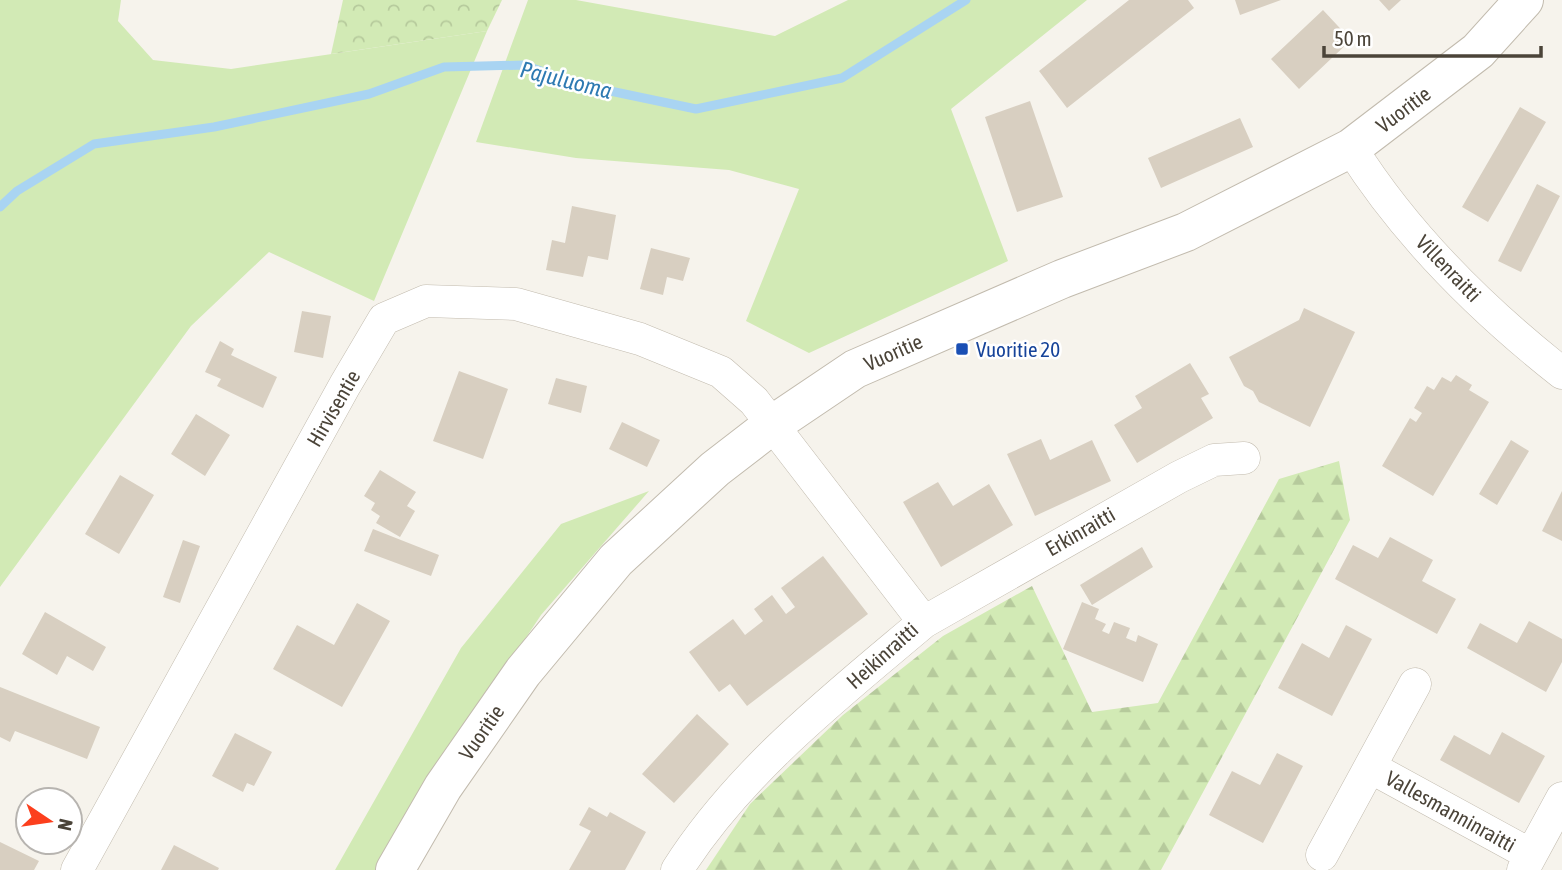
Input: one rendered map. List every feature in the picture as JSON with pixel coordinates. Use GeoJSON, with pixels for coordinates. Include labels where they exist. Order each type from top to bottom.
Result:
{"type":"FeatureCollection","features":[{"type":"Feature","properties":{"kind":"street","name":"Vuoritie"},"geometry":{"type":"LineString","coordinates":[[395,870],[443,787],[523,672],[616,560],[715,469],[772,425],[855,369],[1062,279],[1186,232],[1352,148],[1478,51],[1524,0]]}},
{"type":"Feature","properties":{"kind":"street","name":"Villenraitti"},"geometry":{"type":"LineString","coordinates":[[1352,148],[1369,176],[1429,251],[1522,342],[1562,373]]}},
{"type":"Feature","properties":{"kind":"street","name":"Hirvisentie"},"geometry":{"type":"LineString","coordinates":[[77,870],[384,319],[426,301],[516,304],[640,339],[721,372],[754,401],[772,425]]}},
{"type":"Feature","properties":{"kind":"street","name":"Heikinraitti"},"geometry":{"type":"LineString","coordinates":[[677,870],[704,828],[803,724],[924,622],[772,425]]}},
{"type":"Feature","properties":{"kind":"street","name":"Erkinraitti"},"geometry":{"type":"LineString","coordinates":[[924,622],[1179,477],[1214,460],[1244,458]]}},
{"type":"Feature","properties":{"kind":"street","name":"Vallesmanninraitti"},"geometry":{"type":"LineString","coordinates":[[1322,855],[1415,684]]}},
{"type":"Feature","properties":{"kind":"street","name":"Vallesmanninraitti"},"geometry":{"type":"LineString","coordinates":[[1370,767],[1527,863]]}},
{"type":"Feature","properties":{"kind":"street"},"geometry":{"type":"LineString","coordinates":[[1527,863],[1562,798]]}},
{"type":"Feature","properties":{"kind":"green space"},"geometry":{"type":"Polygon","coordinates":[[[0,0],[121,0],[118,21],[153,60],[231,69],[487,31],[374,301],[269,252],[191,326],[0,587],[0,0]]]}},
{"type":"Feature","properties":{"kind":"green space"},"geometry":{"type":"Polygon","coordinates":[[[343,0],[502,0],[487,31],[331,54],[343,0]]]}},
{"type":"Feature","properties":{"kind":"green space"},"geometry":{"type":"Polygon","coordinates":[[[528,0],[576,0],[775,36],[848,0],[1087,0],[951,109],[1008,261],[809,353],[746,321],[799,189],[729,170],[576,158],[476,142],[528,0]]]}},
{"type":"Feature","properties":{"kind":"green space"},"geometry":{"type":"Polygon","coordinates":[[[1339,461],[1350,520],[1161,870],[706,870],[750,804],[843,715],[943,636],[1032,586],[1092,712],[1158,703],[1279,479],[1339,461]]]}},
{"type":"Feature","properties":{"kind":"green space"},"geometry":{"type":"Polygon","coordinates":[[[649,491],[541,615],[403,822],[377,870],[335,870],[461,648],[561,524],[649,491]]]}},
{"type":"Feature","properties":{"kind":"building"},"geometry":{"type":"Polygon","coordinates":[[[1129,0],[1188,0],[1194,8],[1067,108],[1039,71],[1129,0]]]}},
{"type":"Feature","properties":{"kind":"building"},"geometry":{"type":"Polygon","coordinates":[[[1235,0],[1281,0],[1240,15],[1235,0]]]}},
{"type":"Feature","properties":{"kind":"building"},"geometry":{"type":"Polygon","coordinates":[[[1379,0],[1401,0],[1389,11],[1379,0]]]}},
{"type":"Feature","properties":{"kind":"building"},"geometry":{"type":"Polygon","coordinates":[[[1323,10],[1351,40],[1299,89],[1271,59],[1323,10]]]}},
{"type":"Feature","properties":{"kind":"building"},"geometry":{"type":"Polygon","coordinates":[[[1030,101],[1063,197],[1017,212],[985,117],[1030,101]]]}},
{"type":"Feature","properties":{"kind":"building"},"geometry":{"type":"Polygon","coordinates":[[[1520,107],[1546,122],[1488,222],[1462,207],[1520,107]]]}},
{"type":"Feature","properties":{"kind":"building"},"geometry":{"type":"Polygon","coordinates":[[[1240,118],[1253,147],[1161,188],[1148,158],[1240,118]]]}},
{"type":"Feature","properties":{"kind":"building"},"geometry":{"type":"Polygon","coordinates":[[[1537,184],[1560,196],[1521,272],[1498,261],[1537,184]]]}},
{"type":"Feature","properties":{"kind":"building"},"geometry":{"type":"Polygon","coordinates":[[[572,206],[616,215],[608,260],[588,256],[583,277],[546,270],[552,240],[565,243],[572,206]]]}},
{"type":"Feature","properties":{"kind":"building"},"geometry":{"type":"Polygon","coordinates":[[[651,248],[690,258],[683,281],[667,277],[663,295],[640,289],[651,248]]]}},
{"type":"Feature","properties":{"kind":"building"},"geometry":{"type":"Polygon","coordinates":[[[1304,308],[1355,332],[1310,427],[1259,402],[1253,391],[1244,386],[1229,357],[1299,320],[1304,308]]]}},
{"type":"Feature","properties":{"kind":"building"},"geometry":{"type":"Polygon","coordinates":[[[302,311],[331,316],[323,358],[294,352],[302,311]]]}},
{"type":"Feature","properties":{"kind":"building"},"geometry":{"type":"Polygon","coordinates":[[[220,341],[234,349],[231,355],[277,377],[263,408],[217,386],[221,379],[205,372],[220,341]]]}},
{"type":"Feature","properties":{"kind":"building"},"geometry":{"type":"Polygon","coordinates":[[[1190,363],[1209,394],[1201,398],[1213,418],[1137,463],[1114,425],[1142,408],[1135,396],[1190,363]]]}},
{"type":"Feature","properties":{"kind":"building"},"geometry":{"type":"Polygon","coordinates":[[[459,371],[508,389],[483,459],[433,441],[459,371]]]}},
{"type":"Feature","properties":{"kind":"building"},"geometry":{"type":"Polygon","coordinates":[[[1456,375],[1472,385],[1469,390],[1489,402],[1433,496],[1382,466],[1410,418],[1416,422],[1422,413],[1414,408],[1427,386],[1434,390],[1442,377],[1451,382],[1456,375]]]}},
{"type":"Feature","properties":{"kind":"building"},"geometry":{"type":"Polygon","coordinates":[[[556,378],[587,386],[581,413],[548,404],[556,378]]]}},
{"type":"Feature","properties":{"kind":"building"},"geometry":{"type":"Polygon","coordinates":[[[196,414],[230,435],[205,476],[171,454],[196,414]]]}},
{"type":"Feature","properties":{"kind":"building"},"geometry":{"type":"Polygon","coordinates":[[[622,422],[660,440],[647,467],[609,449],[622,422]]]}},
{"type":"Feature","properties":{"kind":"building"},"geometry":{"type":"Polygon","coordinates":[[[1041,439],[1050,460],[1092,440],[1111,481],[1035,516],[1007,454],[1041,439]]]}},
{"type":"Feature","properties":{"kind":"building"},"geometry":{"type":"Polygon","coordinates":[[[1511,440],[1529,451],[1497,505],[1479,494],[1511,440]]]}},
{"type":"Feature","properties":{"kind":"building"},"geometry":{"type":"Polygon","coordinates":[[[380,470],[416,492],[407,506],[415,511],[400,537],[376,523],[380,516],[371,510],[375,503],[364,496],[380,470]]]}},
{"type":"Feature","properties":{"kind":"building"},"geometry":{"type":"Polygon","coordinates":[[[120,475],[154,495],[119,554],[85,534],[120,475]]]}},
{"type":"Feature","properties":{"kind":"building"},"geometry":{"type":"Polygon","coordinates":[[[938,482],[953,506],[989,484],[1013,525],[941,567],[903,502],[938,482]]]}},
{"type":"Feature","properties":{"kind":"building"},"geometry":{"type":"Polygon","coordinates":[[[1562,491],[1562,541],[1542,531],[1562,491]]]}},
{"type":"Feature","properties":{"kind":"building"},"geometry":{"type":"Polygon","coordinates":[[[373,529],[439,555],[431,576],[364,551],[373,529]]]}},
{"type":"Feature","properties":{"kind":"building"},"geometry":{"type":"Polygon","coordinates":[[[1390,537],[1433,560],[1422,581],[1456,599],[1437,634],[1335,579],[1353,545],[1378,558],[1390,537]]]}},
{"type":"Feature","properties":{"kind":"building"},"geometry":{"type":"Polygon","coordinates":[[[183,540],[200,546],[180,603],[163,597],[183,540]]]}},
{"type":"Feature","properties":{"kind":"building"},"geometry":{"type":"Polygon","coordinates":[[[1142,547],[1153,567],[1092,605],[1080,585],[1142,547]]]}},
{"type":"Feature","properties":{"kind":"building"},"geometry":{"type":"Polygon","coordinates":[[[823,556],[868,614],[747,706],[730,684],[719,692],[689,652],[733,619],[745,635],[763,621],[754,609],[772,595],[786,614],[795,607],[781,588],[823,556]]]}},
{"type":"Feature","properties":{"kind":"building"},"geometry":{"type":"Polygon","coordinates":[[[1082,602],[1099,609],[1095,619],[1106,624],[1102,631],[1109,634],[1114,622],[1130,628],[1126,638],[1136,642],[1138,635],[1158,644],[1143,682],[1063,649],[1082,602]]]}},
{"type":"Feature","properties":{"kind":"building"},"geometry":{"type":"Polygon","coordinates":[[[357,603],[390,621],[342,707],[273,669],[297,625],[334,645],[357,603]]]}},
{"type":"Feature","properties":{"kind":"building"},"geometry":{"type":"Polygon","coordinates":[[[45,612],[106,647],[93,671],[67,656],[57,675],[22,654],[45,612]]]}},
{"type":"Feature","properties":{"kind":"building"},"geometry":{"type":"Polygon","coordinates":[[[1529,621],[1562,639],[1562,662],[1546,692],[1467,648],[1480,623],[1517,643],[1529,621]]]}},
{"type":"Feature","properties":{"kind":"building"},"geometry":{"type":"Polygon","coordinates":[[[1346,625],[1372,639],[1332,716],[1278,688],[1302,643],[1329,658],[1346,625]]]}},
{"type":"Feature","properties":{"kind":"building"},"geometry":{"type":"Polygon","coordinates":[[[0,687],[100,727],[87,759],[15,731],[10,742],[0,737],[0,687]]]}},
{"type":"Feature","properties":{"kind":"building"},"geometry":{"type":"Polygon","coordinates":[[[697,714],[729,744],[674,803],[642,774],[697,714]]]}},
{"type":"Feature","properties":{"kind":"building"},"geometry":{"type":"Polygon","coordinates":[[[1502,732],[1545,756],[1519,803],[1440,760],[1454,735],[1490,755],[1502,732]]]}},
{"type":"Feature","properties":{"kind":"building"},"geometry":{"type":"Polygon","coordinates":[[[235,733],[272,752],[254,786],[247,783],[243,792],[212,776],[235,733]]]}},
{"type":"Feature","properties":{"kind":"building"},"geometry":{"type":"Polygon","coordinates":[[[1277,753],[1303,766],[1263,843],[1209,815],[1232,771],[1260,785],[1277,753]]]}},
{"type":"Feature","properties":{"kind":"building"},"geometry":{"type":"Polygon","coordinates":[[[589,807],[607,817],[610,812],[646,832],[625,870],[569,870],[591,831],[579,825],[589,807]]]}},
{"type":"Feature","properties":{"kind":"building"},"geometry":{"type":"Polygon","coordinates":[[[0,842],[14,849],[14,856],[29,856],[39,861],[34,870],[0,870],[0,842]]]}},
{"type":"Feature","properties":{"kind":"building"},"geometry":{"type":"Polygon","coordinates":[[[174,845],[219,868],[218,870],[161,870],[174,845]]]}},
{"type":"Feature","properties":{"kind":"waterway","name":"Pajuluoma"},"geometry":{"type":"LineString","coordinates":[[0,207],[17,191],[94,144],[214,127],[369,94],[444,67],[524,65],[577,84],[696,109],[842,78],[966,0]]}},
{"type":"Feature","properties":{"kind":"place","name":"Vuoritie 20"},"geometry":{"type":"Point","coordinates":[962,349]}}]}
